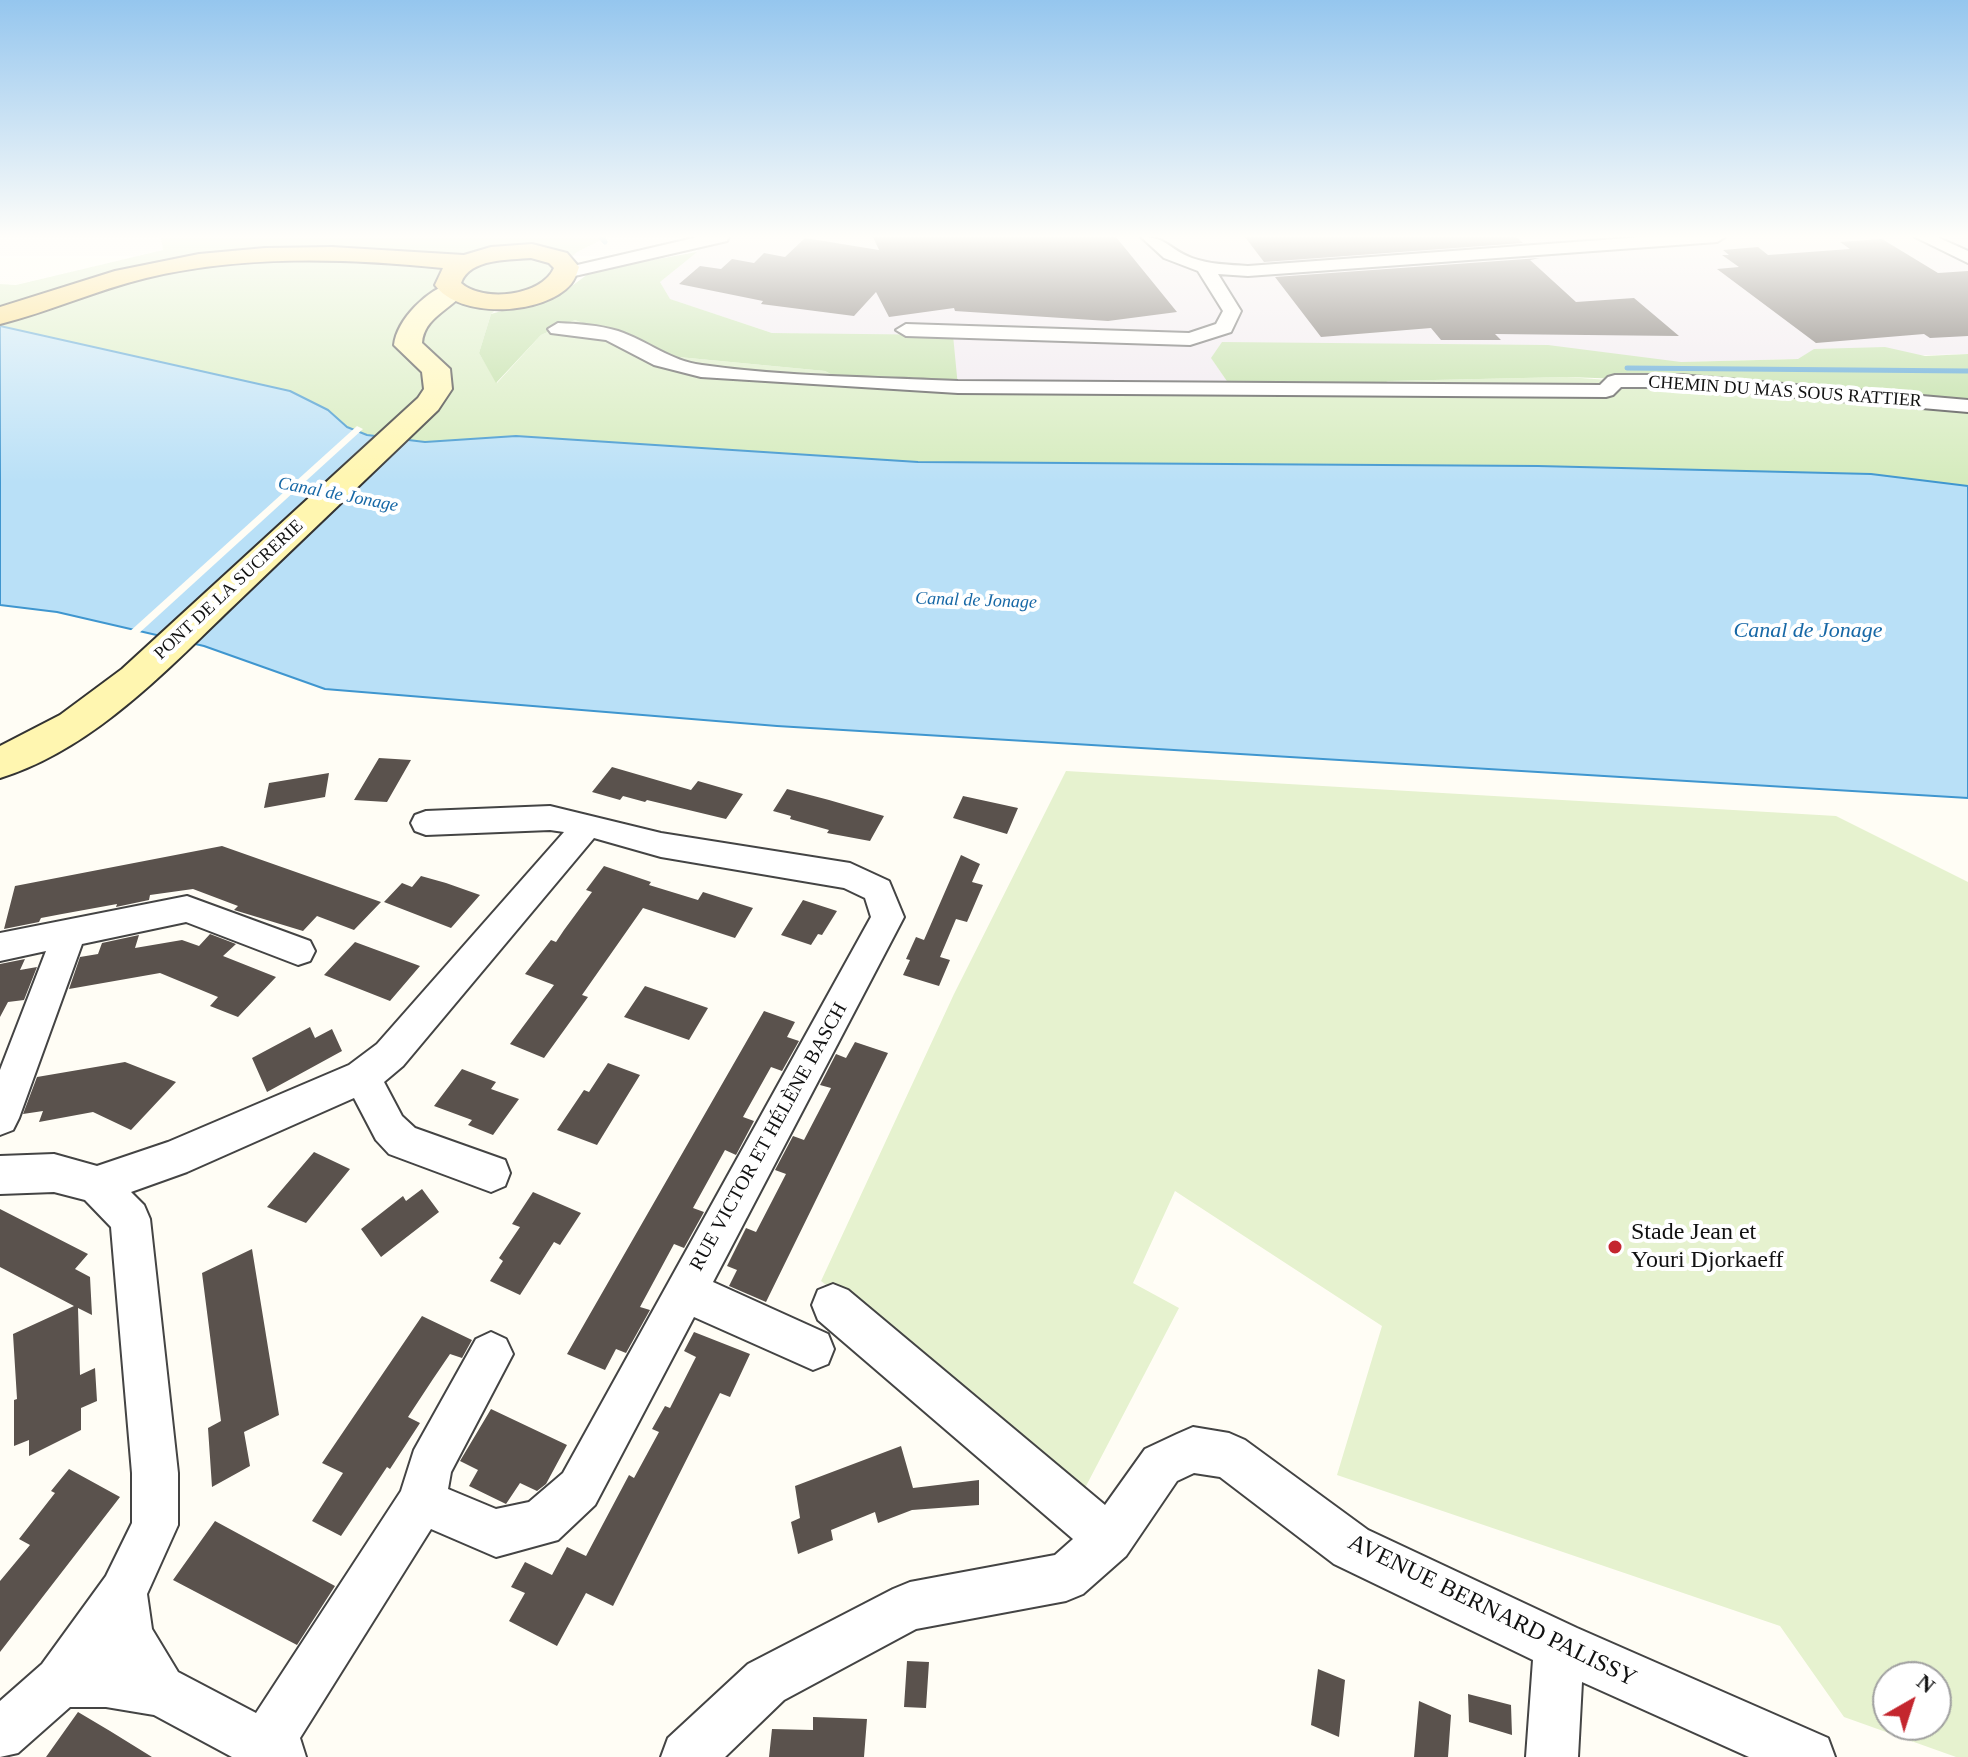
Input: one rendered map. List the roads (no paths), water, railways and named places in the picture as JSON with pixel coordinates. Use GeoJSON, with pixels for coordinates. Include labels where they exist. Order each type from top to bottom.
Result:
{"type":"FeatureCollection","features":[{"type":"Feature","properties":{"kind":"street"},"geometry":{"type":"LineString","coordinates":[[411,329],[420,319]]}},
{"type":"Feature","properties":{"kind":"street"},"geometry":{"type":"LineString","coordinates":[[411,329],[435,319]]}},
{"type":"Feature","properties":{"kind":"street"},"geometry":{"type":"LineString","coordinates":[[906,330],[1190,339],[1224,328],[1228,319]]}},
{"type":"Feature","properties":{"kind":"street","name":"PONT DE LA SUCRERIE"},"geometry":{"type":"LineString","coordinates":[[0,763],[74,725],[135,678],[428,404],[438,389],[439,378],[427,359],[408,345],[411,329]]}},
{"type":"Feature","properties":{"kind":"street","name":"CHEMIN DU MAS SOUS RATTIER"},"geometry":{"type":"LineString","coordinates":[[558,329],[589,330],[613,336],[661,361],[701,371],[858,383],[958,387],[1606,391],[1615,381],[1680,381],[1968,406]]}},
{"type":"Feature","properties":{"kind":"street","name":"RUE VICTOR ET HÉLÈNE BASCH"},"geometry":{"type":"LineString","coordinates":[[422,1501],[496,1533],[541,1523],[579,1489],[888,917],[878,890],[850,876],[661,845],[550,818],[426,823]]}},
{"type":"Feature","properties":{"kind":"street"},"geometry":{"type":"LineString","coordinates":[[97,1185],[173,1159],[362,1077],[390,1055],[588,825]]}},
{"type":"Feature","properties":{"kind":"street"},"geometry":{"type":"LineString","coordinates":[[0,947],[187,909],[298,951]]}},
{"type":"Feature","properties":{"kind":"street"},"geometry":{"type":"LineString","coordinates":[[0,1118],[70,932]]}},
{"type":"Feature","properties":{"kind":"street"},"geometry":{"type":"LineString","coordinates":[[362,1077],[389,1128],[402,1141],[491,1173]]}},
{"type":"Feature","properties":{"kind":"street"},"geometry":{"type":"LineString","coordinates":[[0,1175],[54,1173],[97,1185],[130,1219],[155,1473],[155,1525],[123,1593],[60,1682],[0,1735]]}},
{"type":"Feature","properties":{"kind":"street"},"geometry":{"type":"LineString","coordinates":[[685,1291],[813,1349]]}},
{"type":"Feature","properties":{"kind":"street"},"geometry":{"type":"LineString","coordinates":[[833,1305],[1109,1539]]}},
{"type":"Feature","properties":{"kind":"street"},"geometry":{"type":"LineString","coordinates":[[60,1682],[106,1682],[160,1690],[269,1753],[422,1501],[430,1466],[491,1354]]}},
{"type":"Feature","properties":{"kind":"street","name":"AVENUE BERNARD PALISSY"},"geometry":{"type":"LineString","coordinates":[[687,1757],[766,1682],[910,1606],[1066,1577],[1109,1539],[1161,1465],[1193,1450],[1229,1456],[1351,1547],[1559,1646],[1809,1757]]}},
{"type":"Feature","properties":{"kind":"street"},"geometry":{"type":"LineString","coordinates":[[123,1593],[128,1636],[160,1690]]}},
{"type":"Feature","properties":{"kind":"street"},"geometry":{"type":"LineString","coordinates":[[1552,1757],[1559,1646]]}},
{"type":"Feature","properties":{"kind":"water","name":"Canal de Jonage"},"geometry":{"type":"Polygon","coordinates":[[[0,326],[290,391],[328,410],[347,427],[367,435],[425,442],[516,436],[918,462],[1538,466],[1871,474],[1968,486],[1968,798],[777,726],[325,689],[204,646],[57,612],[0,605],[0,326]]]}},
{"type":"Feature","properties":{"kind":"waterway"},"geometry":{"type":"LineString","coordinates":[[1627,368],[1968,371]]}},
{"type":"Feature","properties":{"kind":"place","name":"Stade Jean et Youri Djorkaeff"},"geometry":{"type":"Point","coordinates":[1615,1247]}}]}
